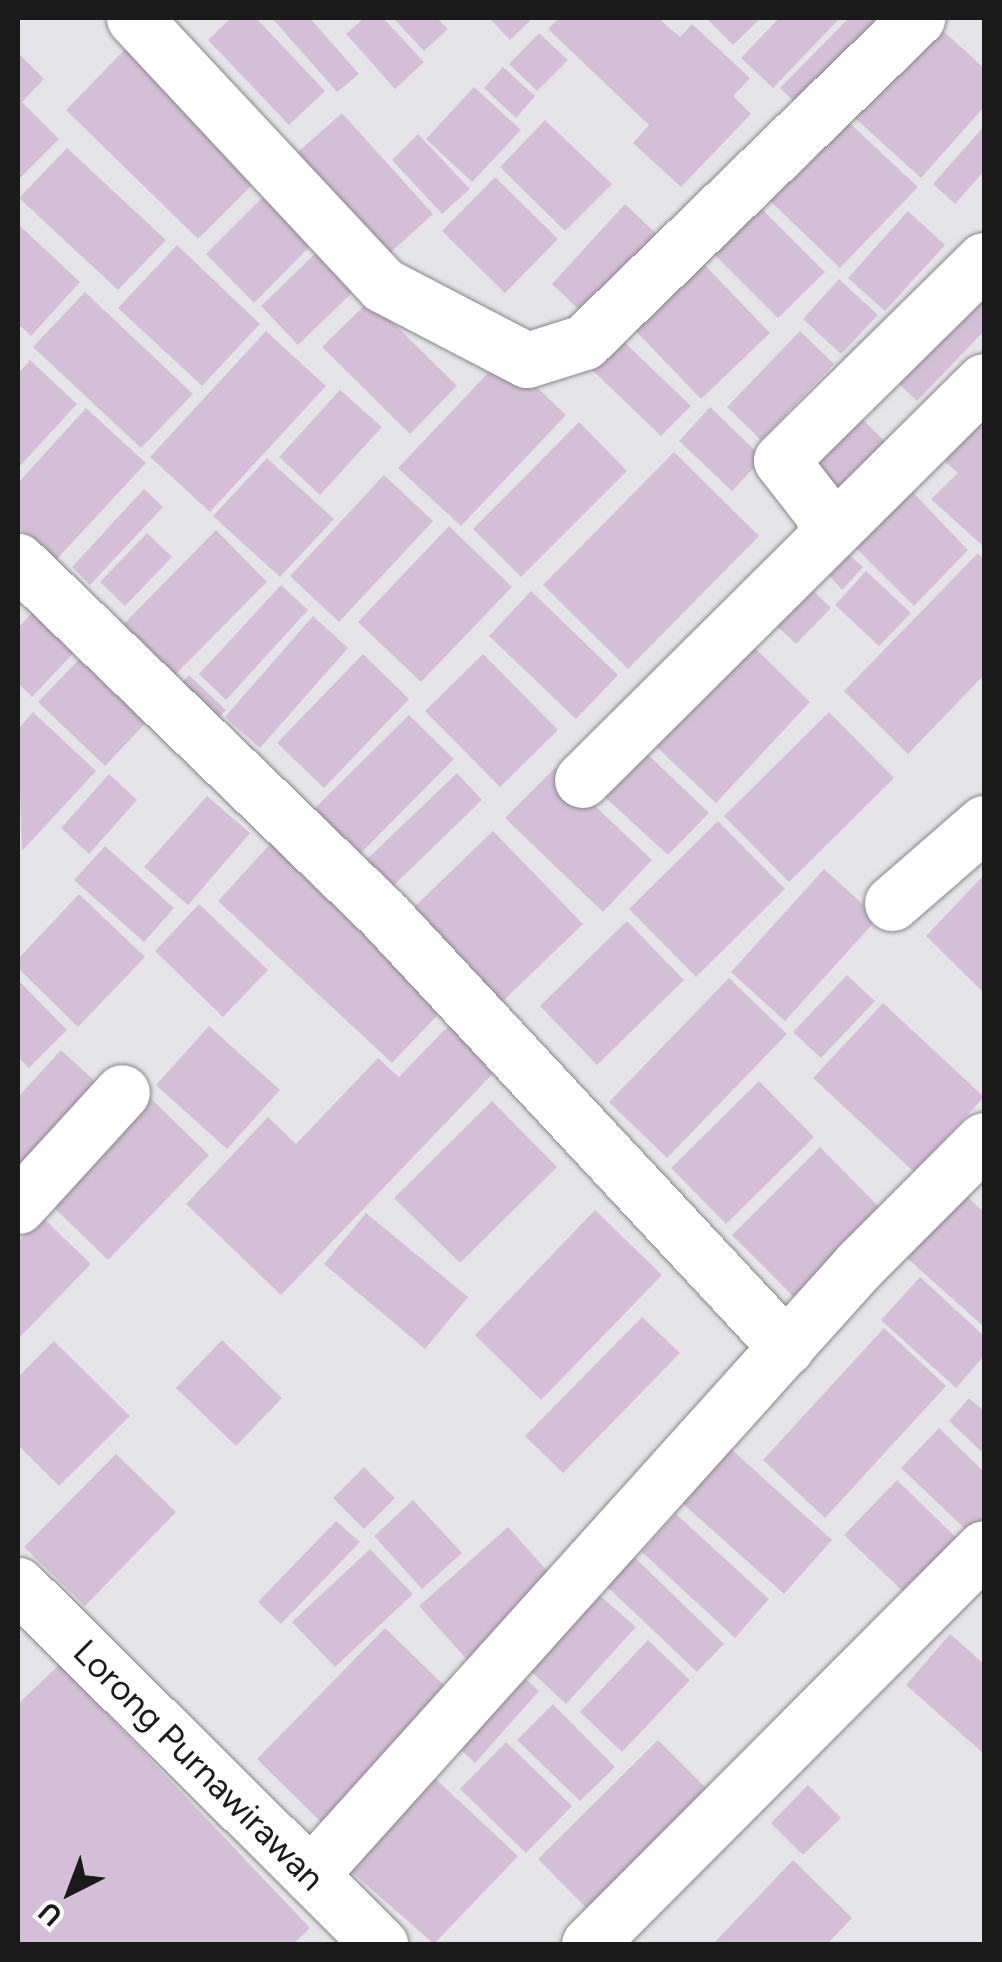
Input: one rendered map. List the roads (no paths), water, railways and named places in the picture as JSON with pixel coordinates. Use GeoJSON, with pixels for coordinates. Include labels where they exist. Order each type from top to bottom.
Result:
{"type":"FeatureCollection","features":[{"type":"Feature","properties":{"kind":"street"},"geometry":{"type":"LineString","coordinates":[[134,18],[384,285],[527,360],[584,342],[917,18]]}},
{"type":"Feature","properties":{"kind":"street"},"geometry":{"type":"LineString","coordinates":[[826,534],[823,514],[781,460],[984,260]]}},
{"type":"Feature","properties":{"kind":"street"},"geometry":{"type":"LineString","coordinates":[[582,780],[984,381]]}},
{"type":"Feature","properties":{"kind":"street"},"geometry":{"type":"LineString","coordinates":[[18,561],[383,914],[786,1347]]}},
{"type":"Feature","properties":{"kind":"street"},"geometry":{"type":"LineString","coordinates":[[892,904],[984,823]]}},
{"type":"Feature","properties":{"kind":"street"},"geometry":{"type":"LineString","coordinates":[[18,1206],[122,1092]]}},
{"type":"Feature","properties":{"kind":"street"},"geometry":{"type":"LineString","coordinates":[[310,1875],[786,1347],[984,1140]]}},
{"type":"Feature","properties":{"kind":"street"},"geometry":{"type":"LineString","coordinates":[[589,1944],[984,1548]]}},
{"type":"Feature","properties":{"kind":"street","name":"Lorong Purnawirawan"},"geometry":{"type":"LineString","coordinates":[[18,1585],[380,1944]]}}]}
